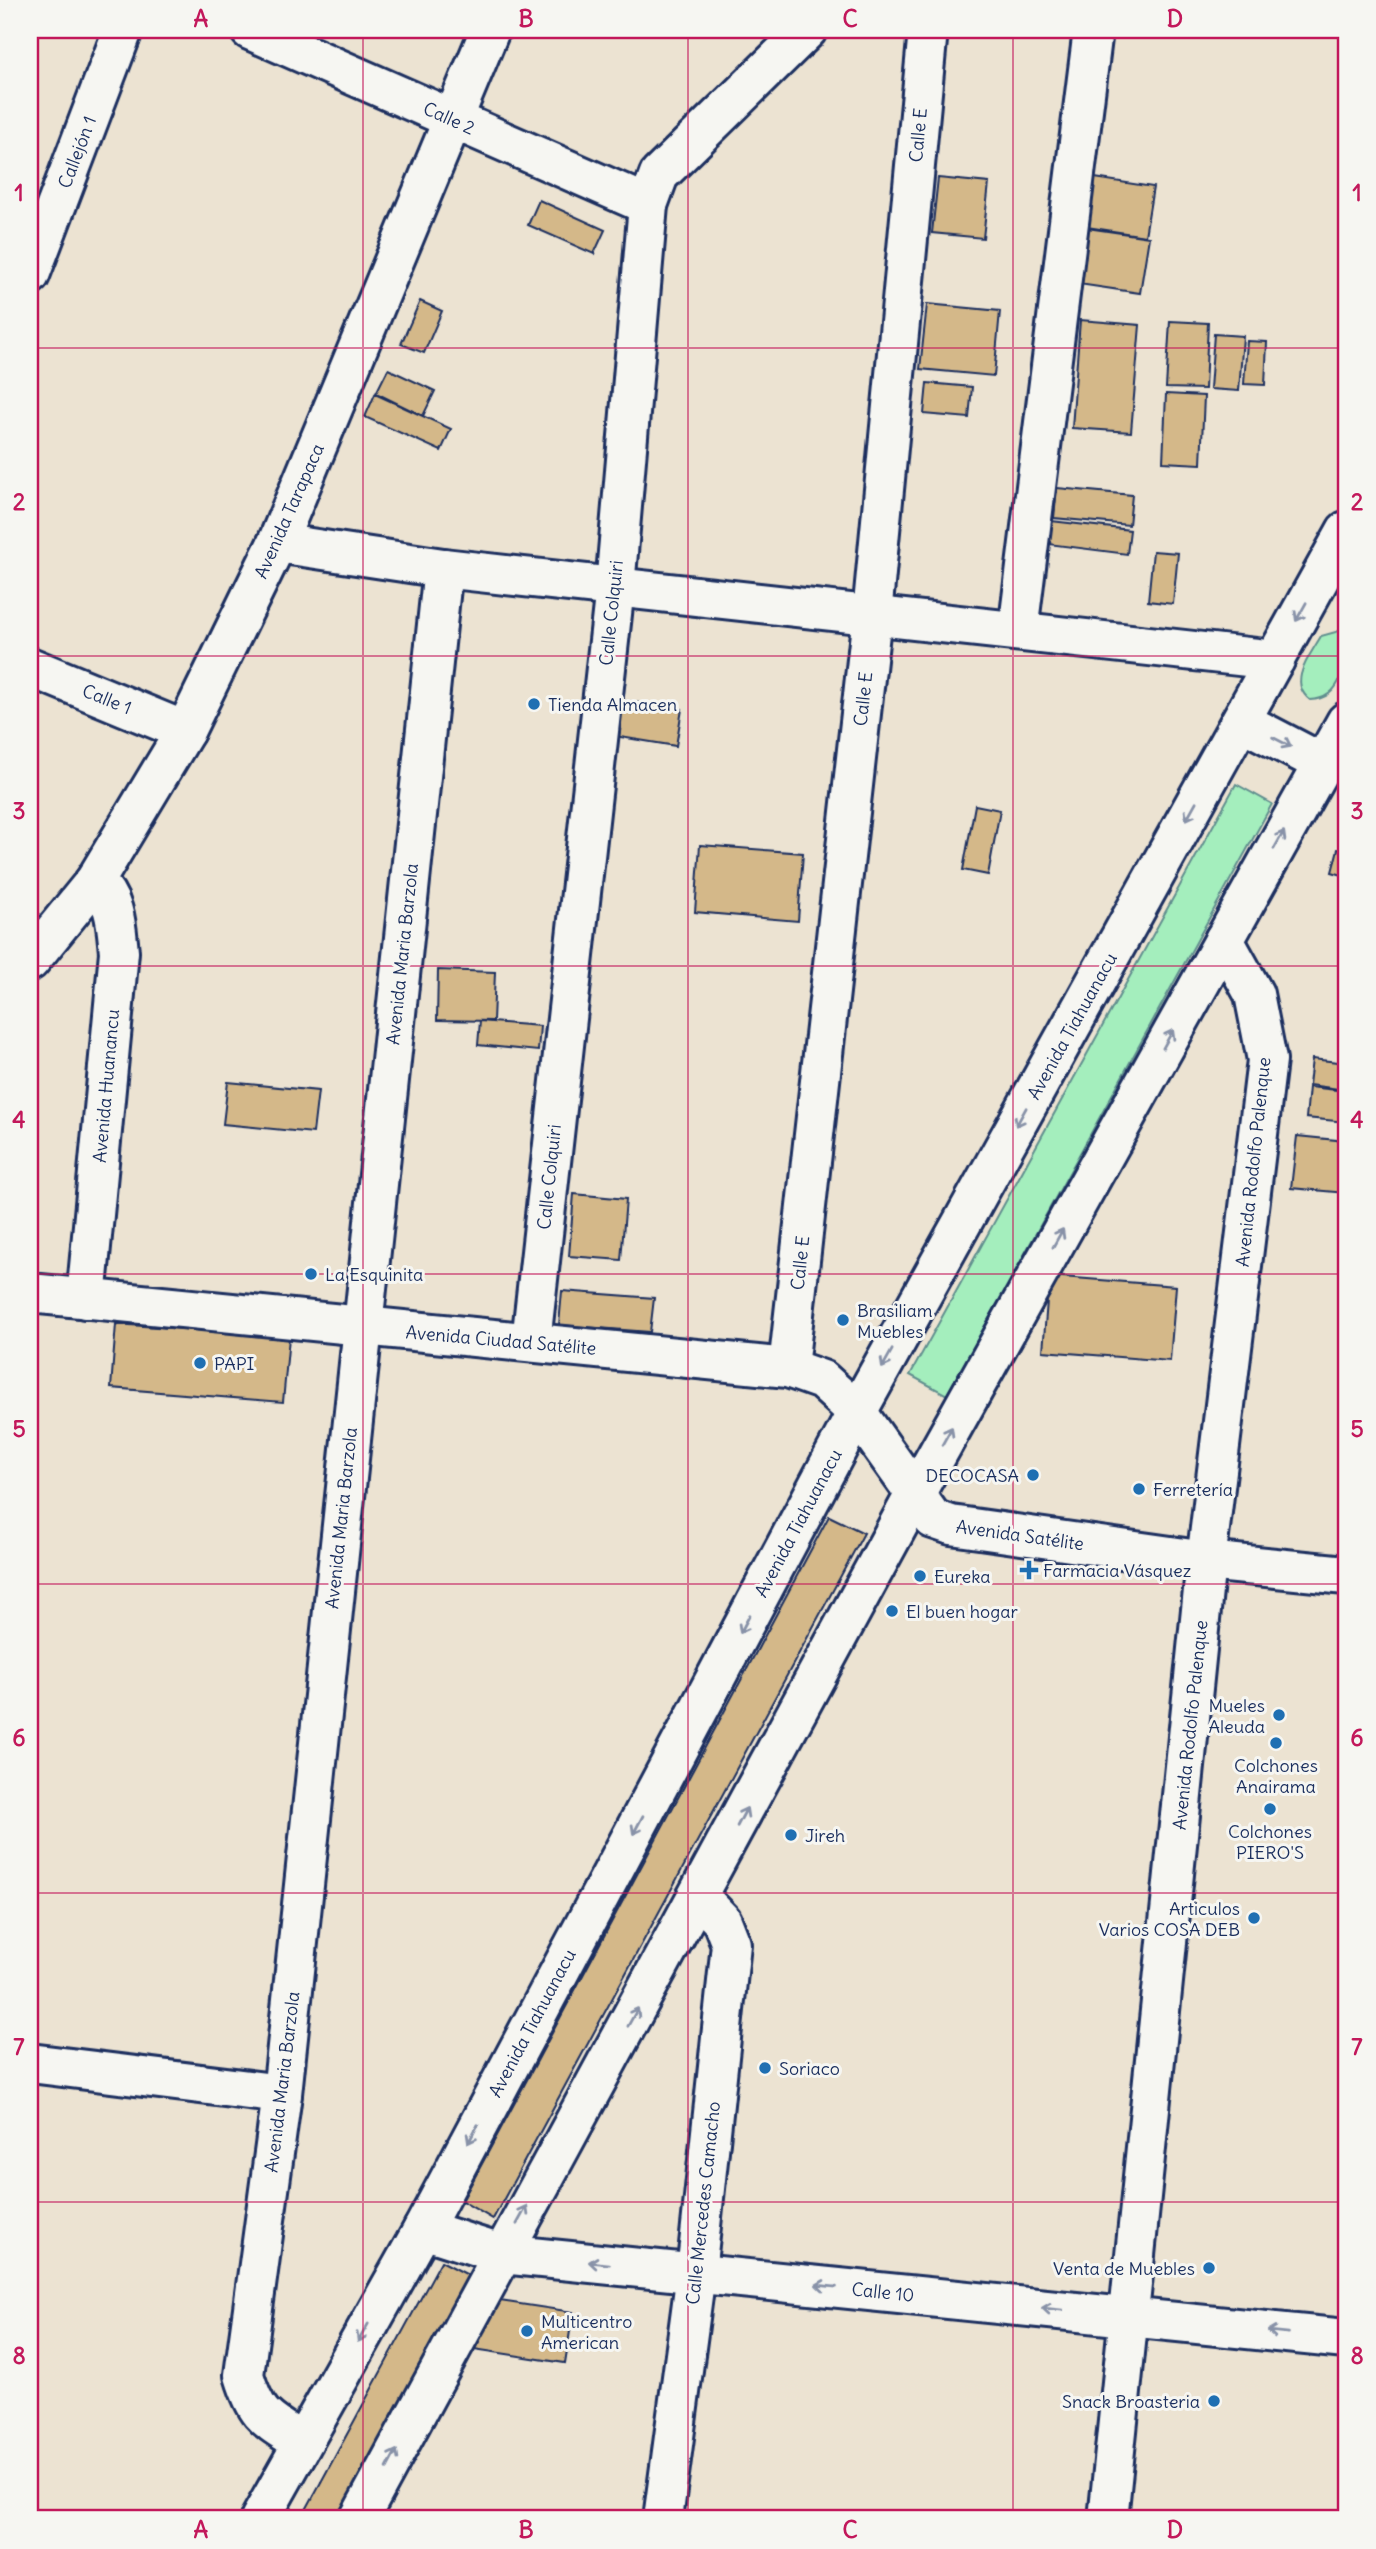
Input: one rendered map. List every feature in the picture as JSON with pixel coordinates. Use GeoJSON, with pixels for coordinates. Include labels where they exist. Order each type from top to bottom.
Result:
{"type":"FeatureCollection","features":[{"type":"Feature","properties":{"kind":"street","name":"Callejón 1"},"geometry":{"type":"LineString","coordinates":[[30,275],[123,30]]}},
{"type":"Feature","properties":{"kind":"street","name":"Calle 2"},"geometry":{"type":"LineString","coordinates":[[250,30],[648,205]]}},
{"type":"Feature","properties":{"kind":"street","name":"Avenida Tarapaca"},"geometry":{"type":"LineString","coordinates":[[30,961],[95,881],[185,731],[277,543],[490,30]]}},
{"type":"Feature","properties":{"kind":"street","name":"Calle Colquiri"},"geometry":{"type":"LineString","coordinates":[[531,1342],[615,587],[648,205],[659,175],[807,30]]}},
{"type":"Feature","properties":{"kind":"street","name":"Calle E"},"geometry":{"type":"LineString","coordinates":[[788,1368],[872,615],[928,30]]}},
{"type":"Feature","properties":{"kind":"street"},"geometry":{"type":"LineString","coordinates":[[1018,631],[1093,30]]}},
{"type":"Feature","properties":{"kind":"street"},"geometry":{"type":"LineString","coordinates":[[277,543],[443,568],[1275,660]]}},
{"type":"Feature","properties":{"kind":"street","name":"Avenida Tiahuanacu"},"geometry":{"type":"LineString","coordinates":[[260,2519],[423,2229],[857,1412],[1275,660],[1340,556]]}},
{"type":"Feature","properties":{"kind":"street","name":"Avenida Maria Barzola"},"geometry":{"type":"LineString","coordinates":[[301,2442],[261,2416],[252,2402],[244,2375],[282,2094],[443,568]]}},
{"type":"Feature","properties":{"kind":"street","name":"Calle 1"},"geometry":{"type":"LineString","coordinates":[[30,667],[185,731]]}},
{"type":"Feature","properties":{"kind":"street"},"geometry":{"type":"LineString","coordinates":[[1241,721],[1322,763]]}},
{"type":"Feature","properties":{"kind":"street"},"geometry":{"type":"LineString","coordinates":[[359,2519],[501,2254],[699,1897],[914,1496],[1346,722]]}},
{"type":"Feature","properties":{"kind":"street","name":"Avenida Huanancu"},"geometry":{"type":"LineString","coordinates":[[86,1299],[119,952],[115,910],[106,891],[95,881]]}},
{"type":"Feature","properties":{"kind":"street","name":"Avenida Rodolfo Palenque"},"geometry":{"type":"LineString","coordinates":[[1108,2519],[1206,1561],[1267,1060],[1254,993],[1224,940]]}},
{"type":"Feature","properties":{"kind":"street","name":"Avenida Ciudad Satélite"},"geometry":{"type":"LineString","coordinates":[[30,1293],[361,1328],[788,1368],[822,1380],[857,1412],[914,1496]]}},
{"type":"Feature","properties":{"kind":"street","name":"Avenida Satélite"},"geometry":{"type":"LineString","coordinates":[[914,1496],[933,1519],[951,1525],[1206,1561],[1346,1575]]}},
{"type":"Feature","properties":{"kind":"street","name":"Calle Mercedes Camacho"},"geometry":{"type":"LineString","coordinates":[[663,2519],[696,2273],[731,1944],[722,1921],[699,1897]]}},
{"type":"Feature","properties":{"kind":"street"},"geometry":{"type":"LineString","coordinates":[[30,2063],[282,2094]]}},
{"type":"Feature","properties":{"kind":"street","name":"Calle 10"},"geometry":{"type":"LineString","coordinates":[[423,2229],[501,2254],[1346,2339]]}},
{"type":"Feature","properties":{"kind":"green space"},"geometry":{"type":"Polygon","coordinates":[[[1339,631],[1346,635],[1341,677],[1330,693],[1310,700],[1300,685],[1303,669],[1321,636],[1339,631]]]}},
{"type":"Feature","properties":{"kind":"green space"},"geometry":{"type":"Polygon","coordinates":[[[1236,784],[1272,804],[947,1395],[910,1375],[1236,784]]]}},
{"type":"Feature","properties":{"kind":"building"},"geometry":{"type":"Polygon","coordinates":[[[1082,176],[1153,187],[1145,236],[1074,225],[1082,176]]]}},
{"type":"Feature","properties":{"kind":"building"},"geometry":{"type":"Polygon","coordinates":[[[938,178],[989,183],[983,238],[932,233],[938,178]]]}},
{"type":"Feature","properties":{"kind":"building"},"geometry":{"type":"Polygon","coordinates":[[[539,200],[605,230],[594,254],[528,225],[539,200]]]}},
{"type":"Feature","properties":{"kind":"building"},"geometry":{"type":"Polygon","coordinates":[[[1080,227],[1149,237],[1140,293],[1072,283],[1080,227]]]}},
{"type":"Feature","properties":{"kind":"building"},"geometry":{"type":"Polygon","coordinates":[[[420,301],[442,311],[424,353],[401,344],[420,301]]]}},
{"type":"Feature","properties":{"kind":"building"},"geometry":{"type":"Polygon","coordinates":[[[927,304],[1000,311],[994,376],[920,369],[927,304]]]}},
{"type":"Feature","properties":{"kind":"building"},"geometry":{"type":"Polygon","coordinates":[[[1080,320],[1140,325],[1131,432],[1072,428],[1080,320]]]}},
{"type":"Feature","properties":{"kind":"building"},"geometry":{"type":"Polygon","coordinates":[[[1170,321],[1208,323],[1205,389],[1166,388],[1170,321]]]}},
{"type":"Feature","properties":{"kind":"building"},"geometry":{"type":"Polygon","coordinates":[[[1214,334],[1243,336],[1239,391],[1210,389],[1214,334]]]}},
{"type":"Feature","properties":{"kind":"building"},"geometry":{"type":"Polygon","coordinates":[[[1247,341],[1267,342],[1265,385],[1244,384],[1247,341]]]}},
{"type":"Feature","properties":{"kind":"building"},"geometry":{"type":"Polygon","coordinates":[[[388,369],[435,391],[423,416],[376,393],[388,369]]]}},
{"type":"Feature","properties":{"kind":"building"},"geometry":{"type":"Polygon","coordinates":[[[927,383],[972,387],[969,418],[924,414],[927,383]]]}},
{"type":"Feature","properties":{"kind":"building"},"geometry":{"type":"Polygon","coordinates":[[[375,394],[451,429],[441,451],[365,417],[375,394]]]}},
{"type":"Feature","properties":{"kind":"building"},"geometry":{"type":"Polygon","coordinates":[[[1166,394],[1204,396],[1201,464],[1163,462],[1166,394]]]}},
{"type":"Feature","properties":{"kind":"building"},"geometry":{"type":"Polygon","coordinates":[[[1057,488],[1132,495],[1129,525],[1054,518],[1057,488]]]}},
{"type":"Feature","properties":{"kind":"building"},"geometry":{"type":"Polygon","coordinates":[[[1051,521],[1130,530],[1127,554],[1048,544],[1051,521]]]}},
{"type":"Feature","properties":{"kind":"building"},"geometry":{"type":"Polygon","coordinates":[[[1153,551],[1178,553],[1173,604],[1148,601],[1153,551]]]}},
{"type":"Feature","properties":{"kind":"building"},"geometry":{"type":"Polygon","coordinates":[[[619,700],[682,709],[676,746],[614,736],[619,700]]]}},
{"type":"Feature","properties":{"kind":"building"},"geometry":{"type":"Polygon","coordinates":[[[975,805],[1000,810],[988,875],[963,870],[975,805]]]}},
{"type":"Feature","properties":{"kind":"building"},"geometry":{"type":"Polygon","coordinates":[[[700,845],[803,853],[798,921],[695,912],[700,845]]]}},
{"type":"Feature","properties":{"kind":"building"},"geometry":{"type":"Polygon","coordinates":[[[1338,849],[1346,851],[1346,876],[1332,872],[1338,849]]]}},
{"type":"Feature","properties":{"kind":"building"},"geometry":{"type":"Polygon","coordinates":[[[438,970],[495,972],[493,1021],[437,1020],[438,970]]]}},
{"type":"Feature","properties":{"kind":"building"},"geometry":{"type":"Polygon","coordinates":[[[480,1021],[540,1026],[538,1051],[478,1045],[480,1021]]]}},
{"type":"Feature","properties":{"kind":"building"},"geometry":{"type":"Polygon","coordinates":[[[1312,1059],[1346,1063],[1346,1090],[1309,1085],[1312,1059]]]}},
{"type":"Feature","properties":{"kind":"building"},"geometry":{"type":"Polygon","coordinates":[[[228,1082],[318,1091],[313,1133],[223,1124],[228,1082]]]}},
{"type":"Feature","properties":{"kind":"building"},"geometry":{"type":"Polygon","coordinates":[[[1309,1087],[1346,1091],[1346,1122],[1306,1118],[1309,1087]]]}},
{"type":"Feature","properties":{"kind":"building"},"geometry":{"type":"Polygon","coordinates":[[[1297,1136],[1346,1141],[1346,1193],[1291,1188],[1297,1136]]]}},
{"type":"Feature","properties":{"kind":"building"},"geometry":{"type":"Polygon","coordinates":[[[574,1194],[626,1199],[621,1260],[569,1256],[574,1194]]]}},
{"type":"Feature","properties":{"kind":"building"},"geometry":{"type":"Polygon","coordinates":[[[1049,1276],[1176,1286],[1170,1361],[1043,1351],[1049,1276]]]}},
{"type":"Feature","properties":{"kind":"building"},"geometry":{"type":"Polygon","coordinates":[[[562,1291],[654,1298],[650,1332],[559,1325],[562,1291]]]}},
{"type":"Feature","properties":{"kind":"building","name":"PAPI"},"geometry":{"type":"Polygon","coordinates":[[[116,1324],[289,1337],[283,1402],[111,1388],[116,1324]]]}},
{"type":"Feature","properties":{"kind":"building"},"geometry":{"type":"Polygon","coordinates":[[[829,1516],[864,1533],[493,2219],[462,2201],[829,1516]]]}},
{"type":"Feature","properties":{"kind":"building"},"geometry":{"type":"Polygon","coordinates":[[[441,2261],[470,2276],[338,2519],[301,2519],[441,2261]]]}},
{"type":"Feature","properties":{"kind":"building","name":"Multicentro American"},"geometry":{"type":"Polygon","coordinates":[[[500,2301],[573,2312],[565,2363],[474,2349],[500,2301]]]}},
{"type":"Feature","properties":{"kind":"place","name":"Tienda Almacen"},"geometry":{"type":"Point","coordinates":[534,704]}},
{"type":"Feature","properties":{"kind":"place","name":"La Esquinita"},"geometry":{"type":"Point","coordinates":[311,1274]}},
{"type":"Feature","properties":{"kind":"place","name":"Brasiliam Muebles"},"geometry":{"type":"Point","coordinates":[843,1320]}},
{"type":"Feature","properties":{"kind":"place","name":"PAPI"},"geometry":{"type":"Point","coordinates":[200,1363]}},
{"type":"Feature","properties":{"kind":"place","name":"DECOCASA"},"geometry":{"type":"Point","coordinates":[1033,1475]}},
{"type":"Feature","properties":{"kind":"place","name":"Ferretería"},"geometry":{"type":"Point","coordinates":[1139,1489]}},
{"type":"Feature","properties":{"kind":"place","name":"Farmacia Vásquez"},"geometry":{"type":"Point","coordinates":[1029,1570]}},
{"type":"Feature","properties":{"kind":"place","name":"Eureka"},"geometry":{"type":"Point","coordinates":[920,1576]}},
{"type":"Feature","properties":{"kind":"place","name":"El buen hogar"},"geometry":{"type":"Point","coordinates":[892,1611]}},
{"type":"Feature","properties":{"kind":"place","name":"Mueles Aleuda"},"geometry":{"type":"Point","coordinates":[1279,1715]}},
{"type":"Feature","properties":{"kind":"place","name":"Colchones Anairama"},"geometry":{"type":"Point","coordinates":[1276,1743]}},
{"type":"Feature","properties":{"kind":"place","name":"Colchones PIERO'S"},"geometry":{"type":"Point","coordinates":[1270,1809]}},
{"type":"Feature","properties":{"kind":"place","name":"Jireh"},"geometry":{"type":"Point","coordinates":[791,1835]}},
{"type":"Feature","properties":{"kind":"place","name":"Articulos Varios COSA DEB"},"geometry":{"type":"Point","coordinates":[1254,1918]}},
{"type":"Feature","properties":{"kind":"place","name":"Soriaco"},"geometry":{"type":"Point","coordinates":[765,2068]}},
{"type":"Feature","properties":{"kind":"place","name":"Venta de Muebles"},"geometry":{"type":"Point","coordinates":[1209,2268]}},
{"type":"Feature","properties":{"kind":"place","name":"Multicentro American"},"geometry":{"type":"Point","coordinates":[527,2331]}},
{"type":"Feature","properties":{"kind":"place","name":"Snack Broasteria"},"geometry":{"type":"Point","coordinates":[1214,2401]}}]}
